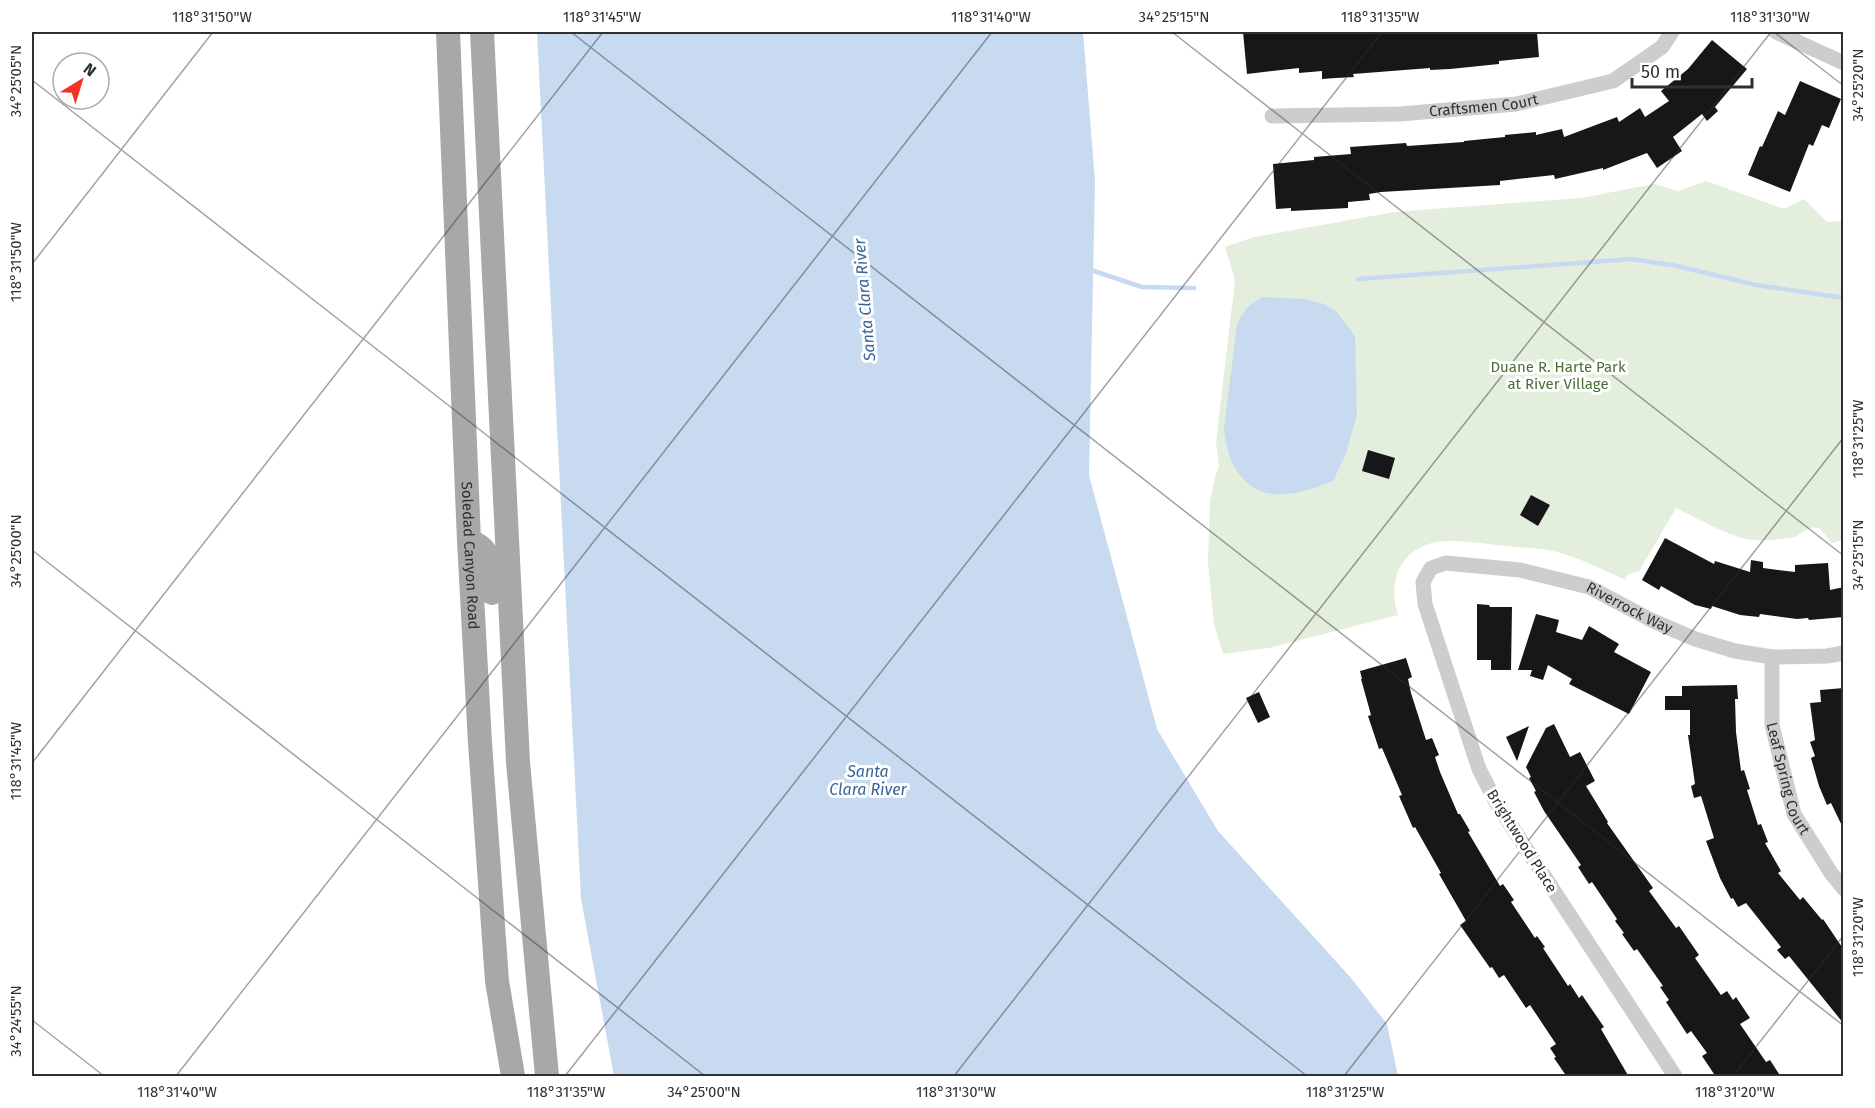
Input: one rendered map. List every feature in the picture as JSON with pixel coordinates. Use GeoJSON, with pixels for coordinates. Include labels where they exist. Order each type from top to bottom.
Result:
{"type":"FeatureCollection","features":[{"type":"Feature","properties":{"kind":"main road","name":"Soledad Canyon Road"},"geometry":{"type":"LineString","coordinates":[[448,32],[469,541],[480,743],[497,981],[513,1077]]}},
{"type":"Feature","properties":{"kind":"main road"},"geometry":{"type":"LineString","coordinates":[[482,32],[517,741],[547,1077]]}},
{"type":"Feature","properties":{"kind":"main road"},"geometry":{"type":"LineString","coordinates":[[469,541],[479,544],[486,552],[490,563],[500,721],[505,733],[517,741]]}},
{"type":"Feature","properties":{"kind":"street","name":"Craftsmen Court"},"geometry":{"type":"LineString","coordinates":[[1272,116],[1400,114],[1516,104],[1613,81],[1662,47],[1672,32]]}},
{"type":"Feature","properties":{"kind":"street"},"geometry":{"type":"LineString","coordinates":[[1776,32],[1844,63]]}},
{"type":"Feature","properties":{"kind":"street","name":"Riverrock Way"},"geometry":{"type":"LineString","coordinates":[[1424,582],[1431,568],[1446,563],[1521,570],[1589,587],[1652,620],[1695,639],[1734,651],[1772,657],[1827,656],[1844,653]]}},
{"type":"Feature","properties":{"kind":"street","name":"Brightwood Place"},"geometry":{"type":"LineString","coordinates":[[1424,582],[1428,615],[1484,778],[1497,804],[1675,1077]]}},
{"type":"Feature","properties":{"kind":"street","name":"Leaf Spring Court"},"geometry":{"type":"LineString","coordinates":[[1772,657],[1772,725],[1794,814],[1844,889]]}},
{"type":"Feature","properties":{"kind":"green space","name":"Duane R. Harte Park at River Village"},"geometry":{"type":"Polygon","coordinates":[[[1706,181],[1784,209],[1804,199],[1827,222],[1843,221],[1843,540],[1832,543],[1819,528],[1806,530],[1790,538],[1745,539],[1676,508],[1639,571],[1627,575],[1625,580],[1583,561],[1551,551],[1463,541],[1437,542],[1414,551],[1400,569],[1394,591],[1398,615],[1269,648],[1223,654],[1214,624],[1208,562],[1210,501],[1219,466],[1216,442],[1235,280],[1225,247],[1254,237],[1394,212],[1581,198],[1654,184],[1678,191],[1706,181]]]}},
{"type":"Feature","properties":{"kind":"water","name":"Santa Clara River"},"geometry":{"type":"Polygon","coordinates":[[[537,32],[1083,32],[1095,181],[1089,475],[1157,729],[1218,831],[1351,978],[1387,1024],[1398,1076],[614,1076],[581,899],[537,32]]]}},
{"type":"Feature","properties":{"kind":"water"},"geometry":{"type":"Polygon","coordinates":[[[1263,297],[1305,299],[1324,304],[1336,311],[1355,336],[1357,414],[1346,454],[1333,481],[1296,493],[1273,494],[1251,486],[1243,479],[1231,461],[1225,439],[1224,428],[1237,324],[1247,308],[1263,297]]]}},
{"type":"Feature","properties":{"kind":"building"},"geometry":{"type":"Polygon","coordinates":[[[1243,32],[1537,32],[1539,57],[1450,69],[1430,70],[1430,68],[1353,74],[1354,77],[1322,79],[1322,71],[1299,73],[1299,68],[1247,74],[1243,32]]]}},
{"type":"Feature","properties":{"kind":"building"},"geometry":{"type":"Polygon","coordinates":[[[1712,40],[1747,69],[1715,107],[1718,111],[1707,121],[1702,114],[1673,137],[1682,151],[1657,168],[1647,153],[1603,170],[1603,168],[1555,179],[1554,175],[1500,181],[1500,185],[1381,192],[1369,194],[1370,200],[1348,202],[1348,208],[1291,211],[1291,208],[1276,209],[1273,164],[1351,154],[1350,147],[1464,142],[1536,132],[1536,135],[1562,129],[1564,137],[1617,117],[1619,122],[1640,108],[1645,117],[1669,101],[1661,91],[1688,69],[1712,40]]]}},
{"type":"Feature","properties":{"kind":"building"},"geometry":{"type":"Polygon","coordinates":[[[1800,81],[1841,99],[1829,128],[1822,125],[1813,146],[1809,144],[1790,192],[1748,175],[1778,111],[1785,115],[1800,81]]]}},
{"type":"Feature","properties":{"kind":"building"},"geometry":{"type":"Polygon","coordinates":[[[1368,450],[1395,458],[1389,479],[1362,471],[1368,450]]]}},
{"type":"Feature","properties":{"kind":"building"},"geometry":{"type":"Polygon","coordinates":[[[1531,495],[1550,505],[1538,526],[1520,515],[1531,495]]]}},
{"type":"Feature","properties":{"kind":"building"},"geometry":{"type":"Polygon","coordinates":[[[1665,538],[1714,564],[1715,561],[1750,572],[1751,560],[1763,562],[1763,568],[1795,572],[1795,565],[1828,563],[1830,590],[1844,587],[1844,617],[1809,620],[1808,618],[1797,619],[1760,614],[1759,617],[1740,615],[1712,606],[1711,609],[1695,605],[1661,586],[1659,590],[1642,580],[1665,538]]]}},
{"type":"Feature","properties":{"kind":"building"},"geometry":{"type":"Polygon","coordinates":[[[1477,604],[1490,607],[1512,607],[1511,670],[1491,670],[1491,660],[1477,660],[1477,604]]]}},
{"type":"Feature","properties":{"kind":"building"},"geometry":{"type":"Polygon","coordinates":[[[1536,614],[1559,620],[1556,632],[1582,640],[1589,626],[1619,644],[1614,652],[1651,672],[1629,714],[1569,684],[1572,679],[1548,665],[1543,680],[1530,676],[1532,670],[1518,670],[1536,614]]]}},
{"type":"Feature","properties":{"kind":"building"},"geometry":{"type":"Polygon","coordinates":[[[1406,658],[1412,677],[1408,679],[1411,693],[1426,740],[1432,738],[1439,755],[1435,757],[1440,772],[1458,814],[1500,886],[1503,884],[1514,900],[1511,902],[1535,938],[1537,936],[1545,947],[1543,948],[1568,986],[1570,984],[1579,998],[1582,995],[1604,1027],[1601,1029],[1629,1077],[1567,1077],[1550,1048],[1556,1044],[1530,1005],[1526,1008],[1504,975],[1499,978],[1492,967],[1490,968],[1460,925],[1466,921],[1415,827],[1413,828],[1382,748],[1379,749],[1368,716],[1371,715],[1360,671],[1406,658]]]}},
{"type":"Feature","properties":{"kind":"building"},"geometry":{"type":"Polygon","coordinates":[[[1737,685],[1736,732],[1741,771],[1744,770],[1750,789],[1747,790],[1758,825],[1761,824],[1768,842],[1765,843],[1781,871],[1778,873],[1800,900],[1803,897],[1823,919],[1844,950],[1844,1024],[1789,956],[1785,959],[1777,950],[1781,947],[1746,903],[1738,907],[1733,898],[1731,899],[1706,841],[1714,838],[1701,796],[1694,798],[1691,786],[1695,784],[1688,735],[1690,735],[1690,710],[1665,710],[1665,696],[1682,696],[1682,686],[1737,685]]]}},
{"type":"Feature","properties":{"kind":"building"},"geometry":{"type":"Polygon","coordinates":[[[1844,688],[1844,830],[1831,803],[1827,805],[1811,758],[1815,756],[1810,742],[1815,740],[1810,703],[1821,702],[1820,690],[1844,688]]]}},
{"type":"Feature","properties":{"kind":"building"},"geometry":{"type":"Polygon","coordinates":[[[1259,692],[1270,717],[1258,723],[1246,698],[1259,692]]]}},
{"type":"Feature","properties":{"kind":"building"},"geometry":{"type":"Polygon","coordinates":[[[1554,724],[1570,757],[1580,752],[1595,781],[1586,786],[1607,823],[1653,888],[1649,891],[1676,928],[1679,926],[1699,955],[1695,958],[1721,995],[1727,991],[1733,1000],[1736,997],[1750,1018],[1740,1024],[1766,1062],[1770,1060],[1781,1077],[1716,1077],[1702,1056],[1707,1053],[1691,1031],[1687,1034],[1666,1002],[1669,1000],[1660,987],[1663,986],[1637,949],[1634,951],[1615,921],[1617,919],[1592,882],[1589,884],[1578,867],[1581,865],[1544,811],[1534,792],[1536,791],[1526,767],[1546,728],[1554,724]]]}},
{"type":"Feature","properties":{"kind":"building"},"geometry":{"type":"Polygon","coordinates":[[[1529,726],[1517,761],[1506,737],[1529,726]]]}},
{"type":"Feature","properties":{"kind":"waterway"},"geometry":{"type":"LineString","coordinates":[[1358,279],[1632,259],[1677,266],[1756,285],[1844,298]]}},
{"type":"Feature","properties":{"kind":"waterway"},"geometry":{"type":"LineString","coordinates":[[1088,269],[1142,287],[1194,288]]}}]}
